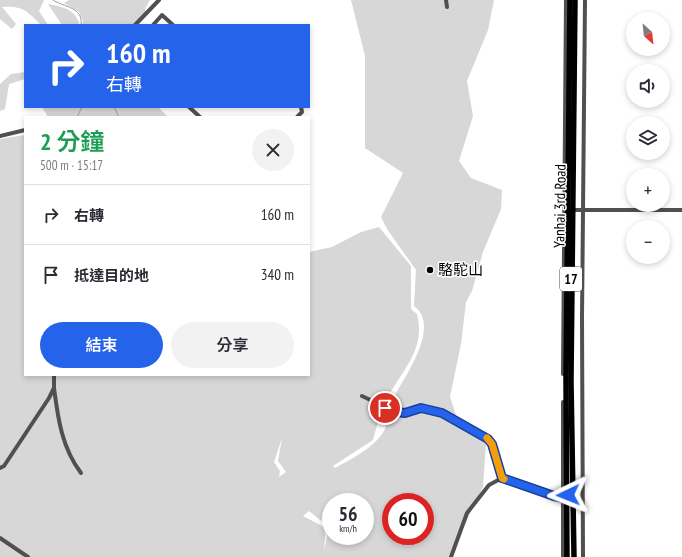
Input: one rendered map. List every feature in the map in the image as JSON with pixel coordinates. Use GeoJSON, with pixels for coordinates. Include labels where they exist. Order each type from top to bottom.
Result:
{"type":"FeatureCollection","features":[{"type":"Feature","properties":{"kind":"main road","name":"Yanhai 3rd Road"},"geometry":{"type":"LineString","coordinates":[[567,557],[567,210],[570,0]]}},
{"type":"Feature","properties":{"kind":"main road","name":"Yanhai 3rd Road"},"geometry":{"type":"LineString","coordinates":[[570,57],[575,0]]}},
{"type":"Feature","properties":{"kind":"main road","name":"Yanhai 3rd Road"},"geometry":{"type":"LineString","coordinates":[[568,499],[574,557]]}},
{"type":"Feature","properties":{"kind":"street"},"geometry":{"type":"LineString","coordinates":[[135,24],[159,0]]}},
{"type":"Feature","properties":{"kind":"street"},"geometry":{"type":"LineString","coordinates":[[446,0],[447,7]]}},
{"type":"Feature","properties":{"kind":"street","name":"Yanhai 3rd Road"},"geometry":{"type":"LineString","coordinates":[[566,0],[570,57],[569,113]]}},
{"type":"Feature","properties":{"kind":"street","name":"Yanhai 3rd Road"},"geometry":{"type":"LineString","coordinates":[[583,557],[582,318],[585,36],[583,31],[584,0]]}},
{"type":"Feature","properties":{"kind":"street"},"geometry":{"type":"LineString","coordinates":[[154,24],[162,15],[171,24]]}},
{"type":"Feature","properties":{"kind":"street"},"geometry":{"type":"LineString","coordinates":[[190,108],[199,116]]}},
{"type":"Feature","properties":{"kind":"street"},"geometry":{"type":"LineString","coordinates":[[0,136],[24,130]]}},
{"type":"Feature","properties":{"kind":"street"},"geometry":{"type":"LineString","coordinates":[[567,210],[682,210]]}},
{"type":"Feature","properties":{"kind":"street"},"geometry":{"type":"LineString","coordinates":[[567,318],[582,318]]}},
{"type":"Feature","properties":{"kind":"street","name":"Yanhai 3rd Road"},"geometry":{"type":"LineString","coordinates":[[563,557],[568,499],[567,318]]}},
{"type":"Feature","properties":{"kind":"street"},"geometry":{"type":"LineString","coordinates":[[54,376],[54,388],[61,433],[72,460],[81,474]]}},
{"type":"Feature","properties":{"kind":"street"},"geometry":{"type":"LineString","coordinates":[[0,468],[4,466],[44,407],[54,388]]}},
{"type":"Feature","properties":{"kind":"street"},"geometry":{"type":"LineString","coordinates":[[362,396],[396,412],[405,413],[421,408],[442,413],[488,439],[492,444],[502,478]]}},
{"type":"Feature","properties":{"kind":"street"},"geometry":{"type":"LineString","coordinates":[[451,557],[467,513],[489,485],[502,478],[568,499]]}},
{"type":"Feature","properties":{"kind":"street"},"geometry":{"type":"LineString","coordinates":[[0,538],[28,557]]}},
{"type":"Feature","properties":{"kind":"shaded area"},"geometry":{"type":"Polygon","coordinates":[[[0,0],[44,0],[39,11],[47,24],[40,24],[24,10],[15,7],[2,7],[16,24],[12,29],[0,19],[0,0]]]}},
{"type":"Feature","properties":{"kind":"shaded area"},"geometry":{"type":"Polygon","coordinates":[[[69,0],[150,0],[146,7],[144,16],[136,24],[82,24],[83,21],[79,12],[64,3],[69,0]]]}},
{"type":"Feature","properties":{"kind":"shaded area"},"geometry":{"type":"Polygon","coordinates":[[[351,0],[494,0],[488,30],[467,81],[473,116],[459,161],[471,178],[502,190],[501,209],[483,252],[472,291],[466,302],[461,344],[450,397],[457,418],[486,443],[483,487],[449,557],[0,557],[0,139],[24,135],[24,376],[310,376],[310,252],[332,247],[361,232],[379,227],[411,266],[411,309],[417,314],[419,328],[418,340],[409,363],[383,407],[373,440],[333,466],[335,468],[350,460],[376,442],[383,433],[386,426],[387,410],[409,371],[422,342],[424,328],[422,316],[414,306],[416,270],[387,229],[381,217],[403,173],[365,148],[365,56],[351,0]],[[282,438],[274,462],[280,471],[279,477],[286,472],[278,461],[282,438]]]}},
{"type":"Feature","properties":{"kind":"shaded area"},"geometry":{"type":"Polygon","coordinates":[[[48,4],[63,7],[71,11],[79,23],[61,24],[48,4]]]}},
{"type":"Feature","properties":{"kind":"shaded area"},"geometry":{"type":"Polygon","coordinates":[[[24,72],[24,79],[9,84],[5,109],[0,111],[0,84],[11,74],[24,72]]]}},
{"type":"Feature","properties":{"kind":"shaded area"},"geometry":{"type":"Polygon","coordinates":[[[43,108],[159,108],[167,116],[47,116],[43,108]]]}},
{"type":"Feature","properties":{"kind":"waterway"},"geometry":{"type":"LineString","coordinates":[[53,0],[76,11],[81,19],[81,24]]}},
{"type":"Feature","properties":{"kind":"waterway"},"geometry":{"type":"LineString","coordinates":[[78,116],[82,108]]}},
{"type":"Feature","properties":{"kind":"waterway"},"geometry":{"type":"LineString","coordinates":[[114,108],[118,116]]}},
{"type":"Feature","properties":{"kind":"slow traffic"},"geometry":{"type":"LineString","coordinates":[[487,438],[492,444],[502,478],[504,479]]}},
{"type":"Feature","properties":{"kind":"place","name":"駱駝山"},"geometry":{"type":"Point","coordinates":[430,270]}},
{"type":"Feature","properties":{"kind":"route"},"geometry":{"type":"LineString","coordinates":[[385,408],[396,412],[405,413],[421,408],[442,413],[488,439],[492,444],[502,478],[554,496],[568,499],[568,495]]}}]}
